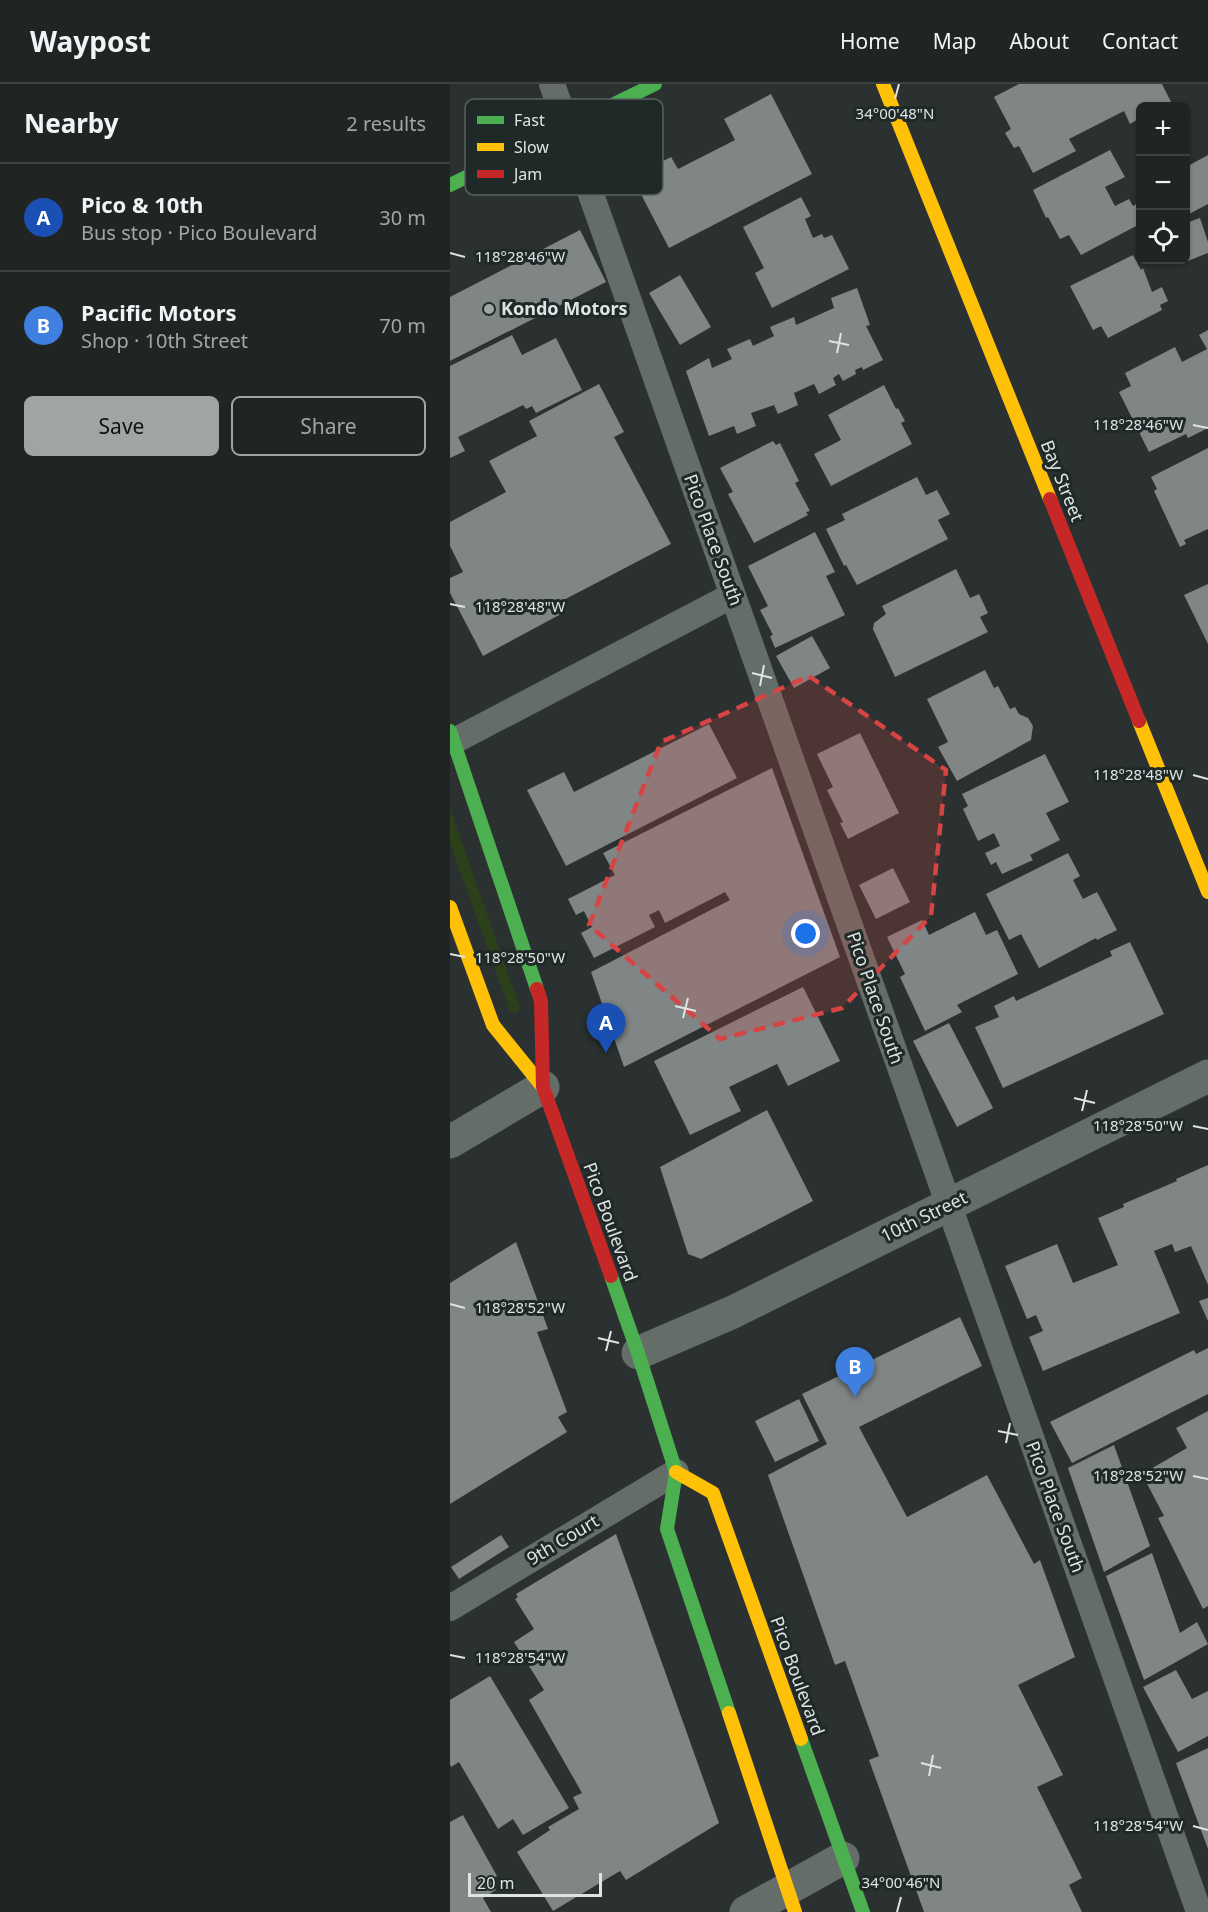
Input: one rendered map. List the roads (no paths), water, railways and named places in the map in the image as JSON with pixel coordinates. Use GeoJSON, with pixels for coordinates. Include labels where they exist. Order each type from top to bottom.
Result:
{"type":"FeatureCollection","features":[{"type":"Feature","properties":{"kind":"main road"},"geometry":{"type":"LineString","coordinates":[[625,99],[655,84]]}},
{"type":"Feature","properties":{"kind":"main road","name":"Bay Street"},"geometry":{"type":"LineString","coordinates":[[883,84],[1208,892]]}},
{"type":"Feature","properties":{"kind":"main road"},"geometry":{"type":"LineString","coordinates":[[450,185],[465,178]]}},
{"type":"Feature","properties":{"kind":"main road","name":"Pico Boulevard"},"geometry":{"type":"LineString","coordinates":[[452,736],[541,1001],[543,1087],[638,1353],[676,1472],[667,1529],[791,1900]]}},
{"type":"Feature","properties":{"kind":"main road","name":"Pico Boulevard"},"geometry":{"type":"LineString","coordinates":[[450,907],[493,1025],[543,1087]]}},
{"type":"Feature","properties":{"kind":"main road","name":"Pico Boulevard"},"geometry":{"type":"LineString","coordinates":[[676,1472],[713,1493],[862,1912]]}},
{"type":"Feature","properties":{"kind":"street","name":"10th Street"},"geometry":{"type":"LineString","coordinates":[[638,1353],[734,1312],[1208,1076]]}},
{"type":"Feature","properties":{"kind":"street"},"geometry":{"type":"LineString","coordinates":[[450,1142],[543,1087]]}},
{"type":"Feature","properties":{"kind":"street"},"geometry":{"type":"LineString","coordinates":[[746,1912],[791,1900],[843,1858]]}},
{"type":"Feature","properties":{"kind":"lane","name":"Pico Place South"},"geometry":{"type":"LineString","coordinates":[[552,84],[557,99]]}},
{"type":"Feature","properties":{"kind":"lane","name":"Pico Place South"},"geometry":{"type":"LineString","coordinates":[[591,195],[1198,1912]]}},
{"type":"Feature","properties":{"kind":"lane"},"geometry":{"type":"LineString","coordinates":[[452,736],[733,595]]}},
{"type":"Feature","properties":{"kind":"lane","name":"9th Court"},"geometry":{"type":"LineString","coordinates":[[450,1608],[676,1472]]}},
{"type":"Feature","properties":{"kind":"place","name":"Kondo Motors"},"geometry":{"type":"Point","coordinates":[489,309]}},
{"type":"Feature","properties":{"kind":"place","name":"Pico & 10th"},"geometry":{"type":"Point","coordinates":[606,1053]}},
{"type":"Feature","properties":{"kind":"place","name":"Pacific Motors"},"geometry":{"type":"Point","coordinates":[855,1397]}}]}
